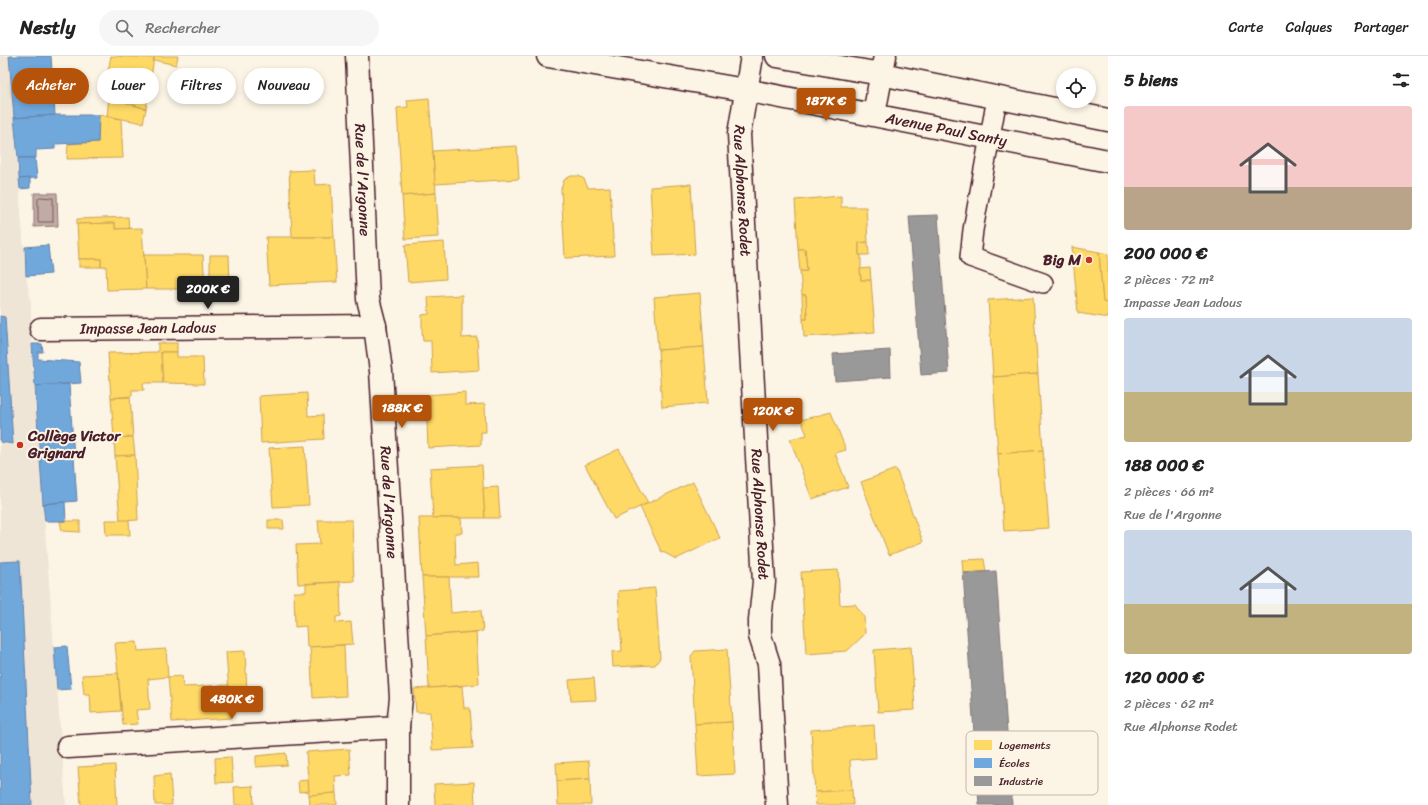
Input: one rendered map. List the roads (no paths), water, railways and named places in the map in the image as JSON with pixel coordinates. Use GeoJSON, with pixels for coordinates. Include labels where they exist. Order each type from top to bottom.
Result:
{"type":"FeatureCollection","features":[{"type":"Feature","properties":{"kind":"street","name":"Rue de l'Argonne"},"geometry":{"type":"LineString","coordinates":[[357,56],[368,299],[375,326],[381,371],[400,690],[398,727],[398,805]]}},
{"type":"Feature","properties":{"kind":"street","name":"Avenue Paul Santy"},"geometry":{"type":"LineString","coordinates":[[548,56],[745,90],[1108,160]]}},
{"type":"Feature","properties":{"kind":"street","name":"Rue Alphonse Rodet"},"geometry":{"type":"LineString","coordinates":[[752,56],[745,90],[739,134],[764,582],[760,636],[769,664],[777,805]]}},
{"type":"Feature","properties":{"kind":"street"},"geometry":{"type":"LineString","coordinates":[[777,56],[883,65],[997,98],[1108,120]]}},
{"type":"Feature","properties":{"kind":"street"},"geometry":{"type":"LineString","coordinates":[[874,114],[883,65]]}},
{"type":"Feature","properties":{"kind":"street","name":"Impasse Jean Ladous"},"geometry":{"type":"LineString","coordinates":[[41,329],[375,326]]}},
{"type":"Feature","properties":{"kind":"street"},"geometry":{"type":"LineString","coordinates":[[68,747],[398,727]]}},
{"type":"Feature","properties":{"kind":"lane"},"geometry":{"type":"LineString","coordinates":[[997,98],[972,230],[970,257],[1043,283]]}},
{"type":"Feature","properties":{"kind":"water"},"geometry":{"type":"Polygon","coordinates":[[[34,193],[57,193],[58,226],[34,227],[34,193]]]}},
{"type":"Feature","properties":{"kind":"place","name":"Big M"},"geometry":{"type":"Point","coordinates":[1089,260]}},
{"type":"Feature","properties":{"kind":"place","name":"Collège Victor Grignard"},"geometry":{"type":"Point","coordinates":[20,445]}}]}
